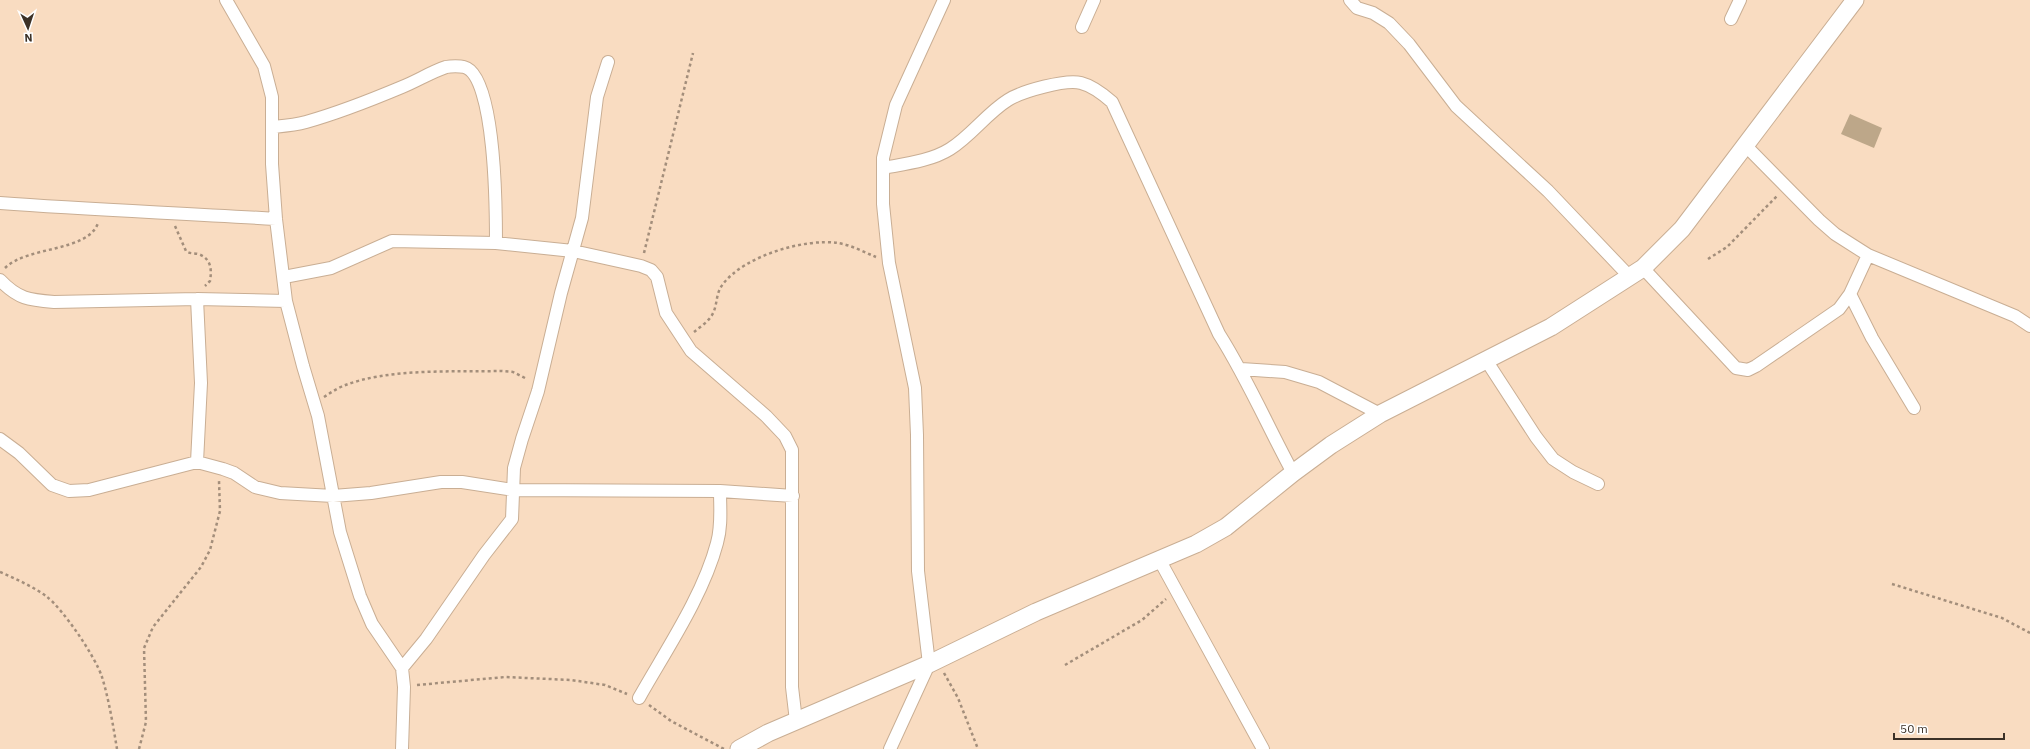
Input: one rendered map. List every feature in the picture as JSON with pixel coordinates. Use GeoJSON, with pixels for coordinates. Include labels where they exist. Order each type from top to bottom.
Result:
{"type":"FeatureCollection","features":[{"type":"Feature","properties":{"kind":"main road"},"geometry":{"type":"LineString","coordinates":[[739,749],[768,733],[933,662],[1036,612],[1196,544],[1226,527],[1293,473],[1331,445],[1380,414],[1551,327],[1636,272],[1682,229],[1855,0]]}},
{"type":"Feature","properties":{"kind":"street"},"geometry":{"type":"LineString","coordinates":[[226,0],[264,66],[272,97],[272,164],[276,219],[286,301],[314,402],[340,532],[369,617],[384,644],[402,668],[404,687],[402,749]]}},
{"type":"Feature","properties":{"kind":"street"},"geometry":{"type":"LineString","coordinates":[[890,749],[933,662],[918,571],[917,435],[915,388],[889,263],[883,204],[883,158],[896,105],[944,0]]}},
{"type":"Feature","properties":{"kind":"street"},"geometry":{"type":"LineString","coordinates":[[1082,27],[1094,0]]}},
{"type":"Feature","properties":{"kind":"street"},"geometry":{"type":"LineString","coordinates":[[1350,0],[1356,8],[1373,14],[1389,23],[1410,44],[1456,106],[1636,272],[1736,368],[1742,370],[1756,366],[1835,312],[1850,294],[1868,255]]}},
{"type":"Feature","properties":{"kind":"street"},"geometry":{"type":"LineString","coordinates":[[1731,19],[1740,0]]}},
{"type":"Feature","properties":{"kind":"street"},"geometry":{"type":"LineString","coordinates":[[402,668],[426,639],[484,555],[512,519],[517,453],[538,391],[582,218],[597,97],[608,62]]}},
{"type":"Feature","properties":{"kind":"street"},"geometry":{"type":"LineString","coordinates":[[273,127],[305,122],[402,87],[447,67],[464,66],[473,71],[479,82],[487,110],[493,153],[496,194],[496,243]]}},
{"type":"Feature","properties":{"kind":"street"},"geometry":{"type":"LineString","coordinates":[[883,168],[908,164],[950,149],[1008,100],[1031,90],[1059,84],[1081,83],[1102,93],[1112,102],[1219,334],[1241,369],[1266,424],[1293,473]]}},
{"type":"Feature","properties":{"kind":"street"},"geometry":{"type":"LineString","coordinates":[[1746,146],[1785,187],[1835,234],[1868,255],[2008,313],[2030,326]]}},
{"type":"Feature","properties":{"kind":"street"},"geometry":{"type":"LineString","coordinates":[[0,203],[102,211],[170,212],[276,219]]}},
{"type":"Feature","properties":{"kind":"street"},"geometry":{"type":"LineString","coordinates":[[284,277],[331,268],[392,241],[496,243],[573,251],[641,266],[650,270],[656,277],[666,313],[691,352],[747,398],[785,436],[792,450],[792,686],[796,722]]}},
{"type":"Feature","properties":{"kind":"street"},"geometry":{"type":"LineString","coordinates":[[1,276],[17,296],[31,300],[117,302],[197,299],[286,301]]}},
{"type":"Feature","properties":{"kind":"street"},"geometry":{"type":"LineString","coordinates":[[1850,294],[1872,338],[1914,408]]}},
{"type":"Feature","properties":{"kind":"street"},"geometry":{"type":"LineString","coordinates":[[197,299],[201,383],[197,462]]}},
{"type":"Feature","properties":{"kind":"street"},"geometry":{"type":"LineString","coordinates":[[1486,360],[1553,459],[1573,472],[1598,484]]}},
{"type":"Feature","properties":{"kind":"street"},"geometry":{"type":"LineString","coordinates":[[1241,369],[1285,372],[1319,382],[1380,414]]}},
{"type":"Feature","properties":{"kind":"street"},"geometry":{"type":"LineString","coordinates":[[0,439],[18,453],[52,485],[69,491],[89,490],[197,462],[234,473],[255,487],[280,493],[333,496],[372,493],[441,482],[462,482],[513,490],[720,491],[793,496]]}},
{"type":"Feature","properties":{"kind":"street"},"geometry":{"type":"LineString","coordinates":[[639,698],[702,584],[718,542],[721,518],[720,491]]}},
{"type":"Feature","properties":{"kind":"street"},"geometry":{"type":"LineString","coordinates":[[1159,559],[1177,589],[1263,749]]}},
{"type":"Feature","properties":{"kind":"path"},"geometry":{"type":"LineString","coordinates":[[641,266],[693,53]]}},
{"type":"Feature","properties":{"kind":"path"},"geometry":{"type":"LineString","coordinates":[[1708,258],[1727,247],[1785,187]]}},
{"type":"Feature","properties":{"kind":"path"},"geometry":{"type":"LineString","coordinates":[[1,276],[10,263],[22,256],[70,244],[87,237],[97,226],[102,211]]}},
{"type":"Feature","properties":{"kind":"path"},"geometry":{"type":"LineString","coordinates":[[170,212],[186,251],[205,257],[209,261],[211,268],[210,280],[200,289],[197,299]]}},
{"type":"Feature","properties":{"kind":"path"},"geometry":{"type":"LineString","coordinates":[[684,341],[712,315],[718,290],[732,274],[770,254],[791,246],[818,241],[840,243],[889,263]]}},
{"type":"Feature","properties":{"kind":"path"},"geometry":{"type":"LineString","coordinates":[[314,402],[351,383],[402,375],[513,372],[524,376],[538,391]]}},
{"type":"Feature","properties":{"kind":"path"},"geometry":{"type":"LineString","coordinates":[[139,749],[146,722],[144,648],[153,627],[201,567],[210,550],[220,511],[219,482],[223,469]]}},
{"type":"Feature","properties":{"kind":"path"},"geometry":{"type":"LineString","coordinates":[[0,572],[29,585],[47,597],[64,613],[101,675],[111,711],[117,749]]}},
{"type":"Feature","properties":{"kind":"path"},"geometry":{"type":"LineString","coordinates":[[1892,584],[2002,618],[2030,633]]}},
{"type":"Feature","properties":{"kind":"path"},"geometry":{"type":"LineString","coordinates":[[1065,665],[1142,620],[1177,589]]}},
{"type":"Feature","properties":{"kind":"path"},"geometry":{"type":"LineString","coordinates":[[933,662],[958,698],[978,749]]}},
{"type":"Feature","properties":{"kind":"path"},"geometry":{"type":"LineString","coordinates":[[404,687],[454,680],[504,677],[571,680],[605,685],[639,698],[671,721],[724,749]]}},
{"type":"Feature","properties":{"kind":"building"},"geometry":{"type":"Polygon","coordinates":[[[1850,114],[1882,128],[1874,148],[1841,134],[1850,114]]]}}]}
